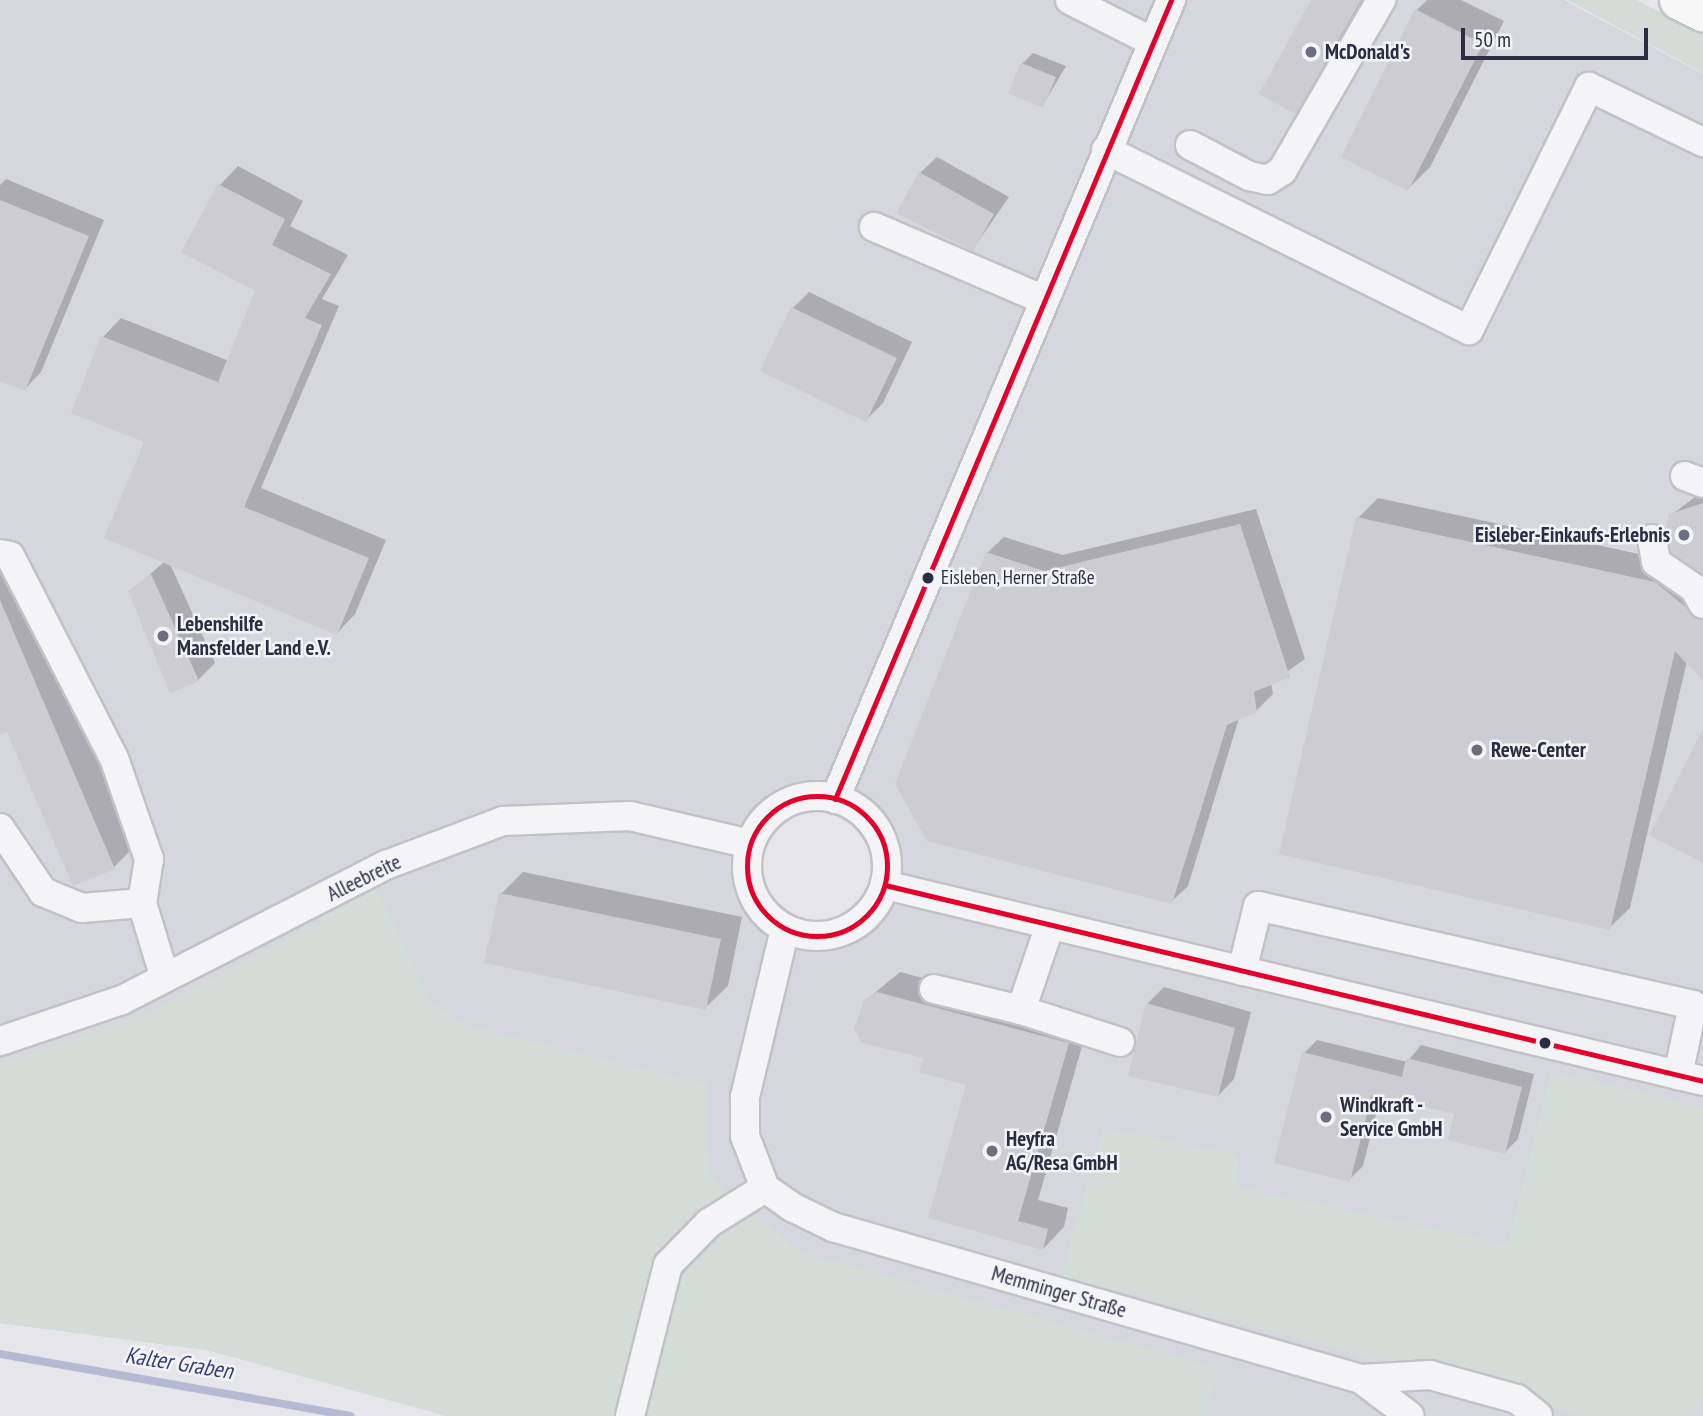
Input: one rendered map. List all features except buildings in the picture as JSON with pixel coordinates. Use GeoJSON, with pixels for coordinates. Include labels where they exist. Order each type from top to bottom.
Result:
{"type":"FeatureCollection","features":[{"type":"Feature","properties":{"kind":"main road"},"geometry":{"type":"LineString","coordinates":[[1678,0],[1703,13]]}},
{"type":"Feature","properties":{"kind":"street"},"geometry":{"type":"LineString","coordinates":[[1070,0],[1153,42]]}},
{"type":"Feature","properties":{"kind":"street"},"geometry":{"type":"LineString","coordinates":[[835,799],[1171,0]]}},
{"type":"Feature","properties":{"kind":"street"},"geometry":{"type":"LineString","coordinates":[[1190,145],[1249,176],[1268,180],[1282,171],[1381,0]]}},
{"type":"Feature","properties":{"kind":"street"},"geometry":{"type":"LineString","coordinates":[[1106,150],[1469,330],[1589,87],[1703,142]]}},
{"type":"Feature","properties":{"kind":"street"},"geometry":{"type":"LineString","coordinates":[[874,227],[1044,300]]}},
{"type":"Feature","properties":{"kind":"street"},"geometry":{"type":"LineString","coordinates":[[1652,539],[1656,562],[1694,588],[1703,604]]}},
{"type":"Feature","properties":{"kind":"street"},"geometry":{"type":"LineString","coordinates":[[0,554],[10,556],[114,758],[149,859],[142,903],[165,978]]}},
{"type":"Feature","properties":{"kind":"street"},"geometry":{"type":"LineString","coordinates":[[814,796],[835,799],[878,832],[885,885],[867,915],[837,933],[785,929],[769,918],[749,884],[750,844],[760,825],[784,805],[814,796]]}},
{"type":"Feature","properties":{"kind":"street","name":"Alleebreite"},"geometry":{"type":"LineString","coordinates":[[0,1041],[122,1000],[386,865],[503,821],[630,816],[750,844]]}},
{"type":"Feature","properties":{"kind":"street"},"geometry":{"type":"LineString","coordinates":[[0,828],[43,892],[82,908],[142,903]]}},
{"type":"Feature","properties":{"kind":"street"},"geometry":{"type":"LineString","coordinates":[[885,885],[1241,971],[1690,1078],[1698,1001],[1258,906],[1241,971]]}},
{"type":"Feature","properties":{"kind":"street"},"geometry":{"type":"LineString","coordinates":[[1021,1010],[1050,925]]}},
{"type":"Feature","properties":{"kind":"street"},"geometry":{"type":"LineString","coordinates":[[630,1416],[668,1265],[709,1223],[765,1188],[745,1136],[745,1097],[785,929]]}},
{"type":"Feature","properties":{"kind":"street"},"geometry":{"type":"LineString","coordinates":[[934,989],[1021,1010],[1120,1042]]}},
{"type":"Feature","properties":{"kind":"street","name":"Memminger Straße"},"geometry":{"type":"LineString","coordinates":[[765,1188],[833,1227],[1361,1379],[1430,1375],[1517,1399],[1538,1416]]}},
{"type":"Feature","properties":{"kind":"street","name":"Memminger Straße"},"geometry":{"type":"LineString","coordinates":[[1361,1379],[1410,1416]]}},
{"type":"Feature","properties":{"kind":"shaded area"},"geometry":{"type":"Polygon","coordinates":[[[0,0],[1564,0],[1703,74],[1703,1416],[447,1416],[207,1350],[0,1323],[0,0]],[[814,796],[775,810],[760,825],[747,864],[749,884],[769,918],[820,936],[867,915],[887,867],[867,817],[835,799],[814,796]]]}},
{"type":"Feature","properties":{"kind":"shaded area"},"geometry":{"type":"Polygon","coordinates":[[[1567,0],[1637,0],[1703,35],[1703,73],[1567,0]]]}},
{"type":"Feature","properties":{"kind":"shaded area"},"geometry":{"type":"Polygon","coordinates":[[[377,889],[431,1003],[472,1027],[707,1084],[709,1176],[800,1252],[1218,1368],[1206,1416],[447,1416],[207,1350],[0,1323],[0,1063],[153,1010],[377,889]]]}},
{"type":"Feature","properties":{"kind":"shaded area"},"geometry":{"type":"Polygon","coordinates":[[[1551,1072],[1703,1107],[1703,1402],[1692,1416],[1584,1416],[1061,1275],[1103,1128],[1238,1155],[1237,1187],[1508,1244],[1551,1072]]]}},
{"type":"Feature","properties":{"kind":"waterway","name":"Kalter Graben"},"geometry":{"type":"LineString","coordinates":[[0,1354],[351,1416]]}},
{"type":"Feature","properties":{"kind":"transit line"},"geometry":{"type":"LineString","coordinates":[[835,799],[1171,0]]}},
{"type":"Feature","properties":{"kind":"transit line"},"geometry":{"type":"LineString","coordinates":[[817,796],[844,802],[866,817],[881,839],[887,866],[881,893],[866,915],[844,930],[817,936],[790,930],[768,915],[753,893],[747,866],[753,839],[768,817],[790,802],[817,796]]}},
{"type":"Feature","properties":{"kind":"transit line"},"geometry":{"type":"LineString","coordinates":[[885,885],[1703,1081]]}},
{"type":"Feature","properties":{"kind":"place","name":"McDonald's"},"geometry":{"type":"Point","coordinates":[1311,52]}},
{"type":"Feature","properties":{"kind":"place","name":"Eisleber-Einkaufs-Erlebnis"},"geometry":{"type":"Point","coordinates":[1684,535]}},
{"type":"Feature","properties":{"kind":"place","name":"Eisleben, Herner Straße"},"geometry":{"type":"Point","coordinates":[928,578]}},
{"type":"Feature","properties":{"kind":"place","name":"Lebenshilfe Mansfelder Land e.V."},"geometry":{"type":"Point","coordinates":[163,636]}},
{"type":"Feature","properties":{"kind":"place","name":"Rewe-Center"},"geometry":{"type":"Point","coordinates":[1477,750]}},
{"type":"Feature","properties":{"kind":"place","name":"Windkraft - Service GmbH"},"geometry":{"type":"Point","coordinates":[1326,1117]}},
{"type":"Feature","properties":{"kind":"place","name":"Heyfra AG/Resa GmbH"},"geometry":{"type":"Point","coordinates":[992,1151]}}]}
